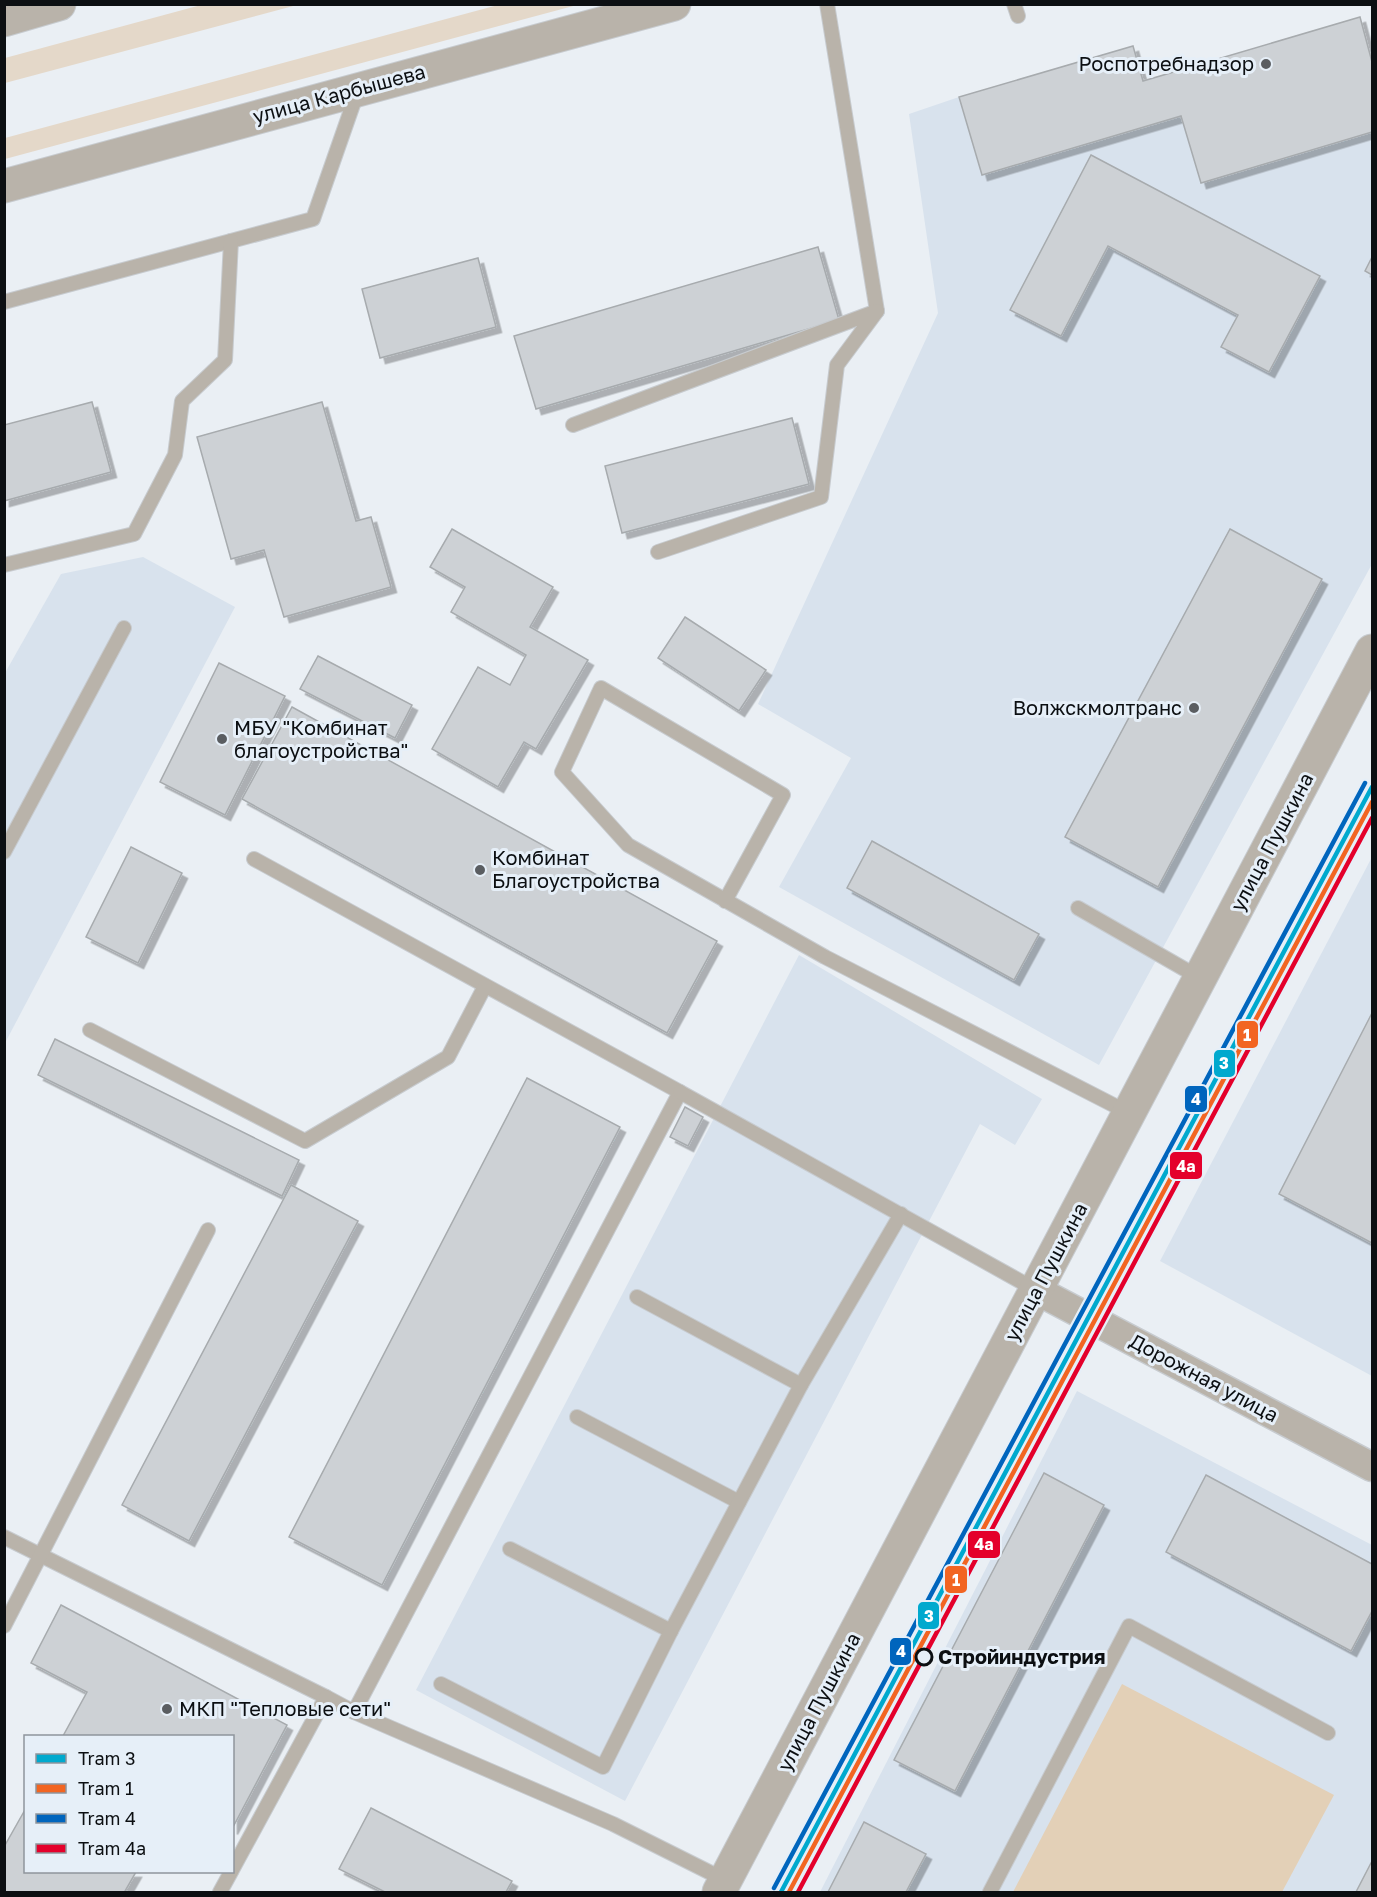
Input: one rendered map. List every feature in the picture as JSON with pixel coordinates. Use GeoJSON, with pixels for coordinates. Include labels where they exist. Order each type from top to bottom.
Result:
{"type":"FeatureCollection","features":[{"type":"Feature","properties":{"kind":"street"},"geometry":{"type":"LineString","coordinates":[[4,20],[59,4]]}},
{"type":"Feature","properties":{"kind":"street","name":"улица Карбышева"},"geometry":{"type":"LineString","coordinates":[[4,186],[674,4]]}},
{"type":"Feature","properties":{"kind":"street","name":"улица Пушкина"},"geometry":{"type":"LineString","coordinates":[[722,1886],[1372,651]]}},
{"type":"Feature","properties":{"kind":"street","name":"Дорожная улица"},"geometry":{"type":"LineString","coordinates":[[1036,1290],[1372,1467]]}},
{"type":"Feature","properties":{"kind":"lane"},"geometry":{"type":"LineString","coordinates":[[658,552],[821,497],[837,364],[877,310],[827,4]]}},
{"type":"Feature","properties":{"kind":"lane"},"geometry":{"type":"LineString","coordinates":[[4,302],[314,219],[359,88]]}},
{"type":"Feature","properties":{"kind":"lane"},"geometry":{"type":"LineString","coordinates":[[4,565],[134,534],[175,455],[182,401],[225,360],[231,241]]}},
{"type":"Feature","properties":{"kind":"lane"},"geometry":{"type":"LineString","coordinates":[[573,425],[877,310]]}},
{"type":"Feature","properties":{"kind":"lane"},"geometry":{"type":"LineString","coordinates":[[4,852],[124,628]]}},
{"type":"Feature","properties":{"kind":"lane"},"geometry":{"type":"LineString","coordinates":[[725,901],[783,795],[601,688],[561,772],[628,845],[725,901],[825,957],[1129,1113]]}},
{"type":"Feature","properties":{"kind":"lane"},"geometry":{"type":"LineString","coordinates":[[254,859],[902,1214],[1036,1290]]}},
{"type":"Feature","properties":{"kind":"lane"},"geometry":{"type":"LineString","coordinates":[[1078,908],[1200,978]]}},
{"type":"Feature","properties":{"kind":"lane"},"geometry":{"type":"LineString","coordinates":[[90,1030],[305,1141],[448,1057],[485,986]]}},
{"type":"Feature","properties":{"kind":"lane"},"geometry":{"type":"LineString","coordinates":[[354,1712],[680,1092]]}},
{"type":"Feature","properties":{"kind":"lane"},"geometry":{"type":"LineString","coordinates":[[441,1684],[603,1767],[671,1631],[801,1385],[902,1214]]}},
{"type":"Feature","properties":{"kind":"lane"},"geometry":{"type":"LineString","coordinates":[[4,1626],[208,1230]]}},
{"type":"Feature","properties":{"kind":"lane"},"geometry":{"type":"LineString","coordinates":[[638,1297],[801,1385]]}},
{"type":"Feature","properties":{"kind":"lane"},"geometry":{"type":"LineString","coordinates":[[577,1417],[739,1502]]}},
{"type":"Feature","properties":{"kind":"lane"},"geometry":{"type":"LineString","coordinates":[[4,1536],[354,1712],[614,1824],[722,1886]]}},
{"type":"Feature","properties":{"kind":"lane"},"geometry":{"type":"LineString","coordinates":[[510,1549],[671,1631]]}},
{"type":"Feature","properties":{"kind":"lane"},"geometry":{"type":"LineString","coordinates":[[990,1893],[1129,1626],[1328,1733]]}},
{"type":"Feature","properties":{"kind":"lane"},"geometry":{"type":"LineString","coordinates":[[234,1867],[326,1697]]}},
{"type":"Feature","properties":{"kind":"lane"},"geometry":{"type":"LineString","coordinates":[[220,1893],[231,1873]]}},
{"type":"Feature","properties":{"kind":"shaded area"},"geometry":{"type":"Polygon","coordinates":[[[201,5],[297,5],[5,83],[5,58],[201,5]]]}},
{"type":"Feature","properties":{"kind":"shaded area"},"geometry":{"type":"Polygon","coordinates":[[[498,5],[577,5],[5,159],[5,138],[498,5]]]}},
{"type":"Feature","properties":{"kind":"shaded area"},"geometry":{"type":"Polygon","coordinates":[[[1360,17],[1372,62],[1372,564],[1099,1065],[779,887],[851,758],[758,704],[938,313],[909,114],[1133,46],[1143,81],[1360,17]]]}},
{"type":"Feature","properties":{"kind":"shaded area"},"geometry":{"type":"Polygon","coordinates":[[[143,557],[235,607],[5,1043],[5,673],[61,574],[143,557]]]}},
{"type":"Feature","properties":{"kind":"shaded area"},"geometry":{"type":"Polygon","coordinates":[[[1372,857],[1372,1376],[1160,1261],[1372,857]]]}},
{"type":"Feature","properties":{"kind":"shaded area"},"geometry":{"type":"Polygon","coordinates":[[[799,955],[1042,1099],[1015,1145],[980,1124],[625,1801],[416,1690],[799,955]]]}},
{"type":"Feature","properties":{"kind":"shaded area"},"geometry":{"type":"Polygon","coordinates":[[[1077,1391],[1372,1545],[1372,1892],[820,1892],[1077,1391]]]}},
{"type":"Feature","properties":{"kind":"shaded area"},"geometry":{"type":"Polygon","coordinates":[[[1122,1684],[1334,1795],[1282,1892],[1013,1892],[1122,1684]]]}},
{"type":"Feature","properties":{"kind":"building"},"geometry":{"type":"Polygon","coordinates":[[[1360,17],[1372,62],[1372,132],[1201,183],[1181,116],[982,175],[959,97],[1133,46],[1143,81],[1360,17]]]}},
{"type":"Feature","properties":{"kind":"building"},"geometry":{"type":"Polygon","coordinates":[[[1091,155],[1320,276],[1269,372],[1221,347],[1238,315],[1108,246],[1061,336],[1010,310],[1091,155]]]}},
{"type":"Feature","properties":{"kind":"building"},"geometry":{"type":"Polygon","coordinates":[[[818,247],[839,320],[536,409],[514,336],[818,247]]]}},
{"type":"Feature","properties":{"kind":"building"},"geometry":{"type":"Polygon","coordinates":[[[1372,257],[1372,275],[1365,271],[1372,257]]]}},
{"type":"Feature","properties":{"kind":"building"},"geometry":{"type":"Polygon","coordinates":[[[478,258],[496,327],[380,358],[362,289],[478,258]]]}},
{"type":"Feature","properties":{"kind":"building"},"geometry":{"type":"Polygon","coordinates":[[[92,402],[111,472],[4,501],[4,425],[92,402]]]}},
{"type":"Feature","properties":{"kind":"building"},"geometry":{"type":"Polygon","coordinates":[[[322,402],[356,521],[371,517],[391,587],[284,617],[264,550],[231,559],[197,437],[322,402]]]}},
{"type":"Feature","properties":{"kind":"building"},"geometry":{"type":"Polygon","coordinates":[[[792,418],[809,484],[622,533],[605,466],[792,418]]]}},
{"type":"Feature","properties":{"kind":"building"},"geometry":{"type":"Polygon","coordinates":[[[452,529],[553,587],[530,627],[588,660],[536,749],[524,742],[498,787],[432,749],[478,667],[510,685],[526,655],[451,612],[465,587],[430,567],[452,529]]]}},
{"type":"Feature","properties":{"kind":"building","name":"Волжскмолтранс"},"geometry":{"type":"Polygon","coordinates":[[[1230,529],[1322,579],[1158,887],[1065,837],[1230,529]]]}},
{"type":"Feature","properties":{"kind":"building"},"geometry":{"type":"Polygon","coordinates":[[[685,617],[766,670],[739,711],[658,658],[685,617]]]}},
{"type":"Feature","properties":{"kind":"building"},"geometry":{"type":"Polygon","coordinates":[[[318,656],[412,705],[395,738],[300,689],[318,656]]]}},
{"type":"Feature","properties":{"kind":"building","name":"МБУ \"Комбинат благоустройства\""},"geometry":{"type":"Polygon","coordinates":[[[219,663],[285,696],[225,815],[160,782],[219,663]]]}},
{"type":"Feature","properties":{"kind":"building","name":"Комбинат Благоустройства"},"geometry":{"type":"Polygon","coordinates":[[[292,707],[717,941],[667,1033],[242,799],[292,707]]]}},
{"type":"Feature","properties":{"kind":"building"},"geometry":{"type":"Polygon","coordinates":[[[872,841],[1039,934],[1014,980],[847,888],[872,841]]]}},
{"type":"Feature","properties":{"kind":"building"},"geometry":{"type":"Polygon","coordinates":[[[131,847],[182,873],[138,963],[86,937],[131,847]]]}},
{"type":"Feature","properties":{"kind":"building"},"geometry":{"type":"Polygon","coordinates":[[[1372,1013],[1372,1243],[1279,1194],[1372,1013]]]}},
{"type":"Feature","properties":{"kind":"building"},"geometry":{"type":"Polygon","coordinates":[[[55,1039],[299,1160],[282,1196],[38,1075],[55,1039]]]}},
{"type":"Feature","properties":{"kind":"building"},"geometry":{"type":"Polygon","coordinates":[[[527,1078],[620,1127],[382,1585],[289,1537],[527,1078]]]}},
{"type":"Feature","properties":{"kind":"building"},"geometry":{"type":"Polygon","coordinates":[[[685,1107],[703,1117],[688,1146],[670,1137],[685,1107]]]}},
{"type":"Feature","properties":{"kind":"building"},"geometry":{"type":"Polygon","coordinates":[[[291,1185],[358,1221],[189,1541],[122,1505],[291,1185]]]}},
{"type":"Feature","properties":{"kind":"building"},"geometry":{"type":"Polygon","coordinates":[[[1044,1473],[1104,1505],[955,1791],[894,1760],[1044,1473]]]}},
{"type":"Feature","properties":{"kind":"building"},"geometry":{"type":"Polygon","coordinates":[[[1206,1475],[1372,1564],[1372,1611],[1351,1651],[1166,1552],[1206,1475]]]}},
{"type":"Feature","properties":{"kind":"building","name":"МКП \"Тепловые сети\""},"geometry":{"type":"Polygon","coordinates":[[[61,1605],[287,1725],[234,1825],[234,1735],[64,1735],[87,1692],[31,1663],[61,1605]]]}},
{"type":"Feature","properties":{"kind":"building"},"geometry":{"type":"Polygon","coordinates":[[[371,1808],[512,1881],[506,1892],[385,1892],[339,1869],[371,1808]]]}},
{"type":"Feature","properties":{"kind":"building"},"geometry":{"type":"Polygon","coordinates":[[[24,1812],[24,1873],[135,1873],[125,1891],[128,1892],[4,1892],[4,1847],[24,1812]]]}},
{"type":"Feature","properties":{"kind":"building"},"geometry":{"type":"Polygon","coordinates":[[[864,1822],[926,1854],[906,1892],[828,1892],[864,1822]]]}},
{"type":"Feature","properties":{"kind":"building"},"geometry":{"type":"Polygon","coordinates":[[[1372,1861],[1372,1892],[1356,1892],[1372,1861]]]}},
{"type":"Feature","properties":{"kind":"tram line","name":"4"},"geometry":{"type":"LineString","coordinates":[[774,1888],[1365,783]]}},
{"type":"Feature","properties":{"kind":"tram line","name":"3"},"geometry":{"type":"LineString","coordinates":[[781,1892],[1372,787]]}},
{"type":"Feature","properties":{"kind":"tram line","name":"1"},"geometry":{"type":"LineString","coordinates":[[789,1892],[1372,802]]}},
{"type":"Feature","properties":{"kind":"tram line","name":"4а"},"geometry":{"type":"LineString","coordinates":[[798,1892],[1372,818]]}},
{"type":"Feature","properties":{"kind":"place","name":"Роспотребнадзор"},"geometry":{"type":"Point","coordinates":[1266,64]}},
{"type":"Feature","properties":{"kind":"place","name":"Волжскмолтранс"},"geometry":{"type":"Point","coordinates":[1194,708]}},
{"type":"Feature","properties":{"kind":"place","name":"МБУ \"Комбинат благоустройства\""},"geometry":{"type":"Point","coordinates":[222,739]}},
{"type":"Feature","properties":{"kind":"place","name":"Комбинат Благоустройства"},"geometry":{"type":"Point","coordinates":[480,870]}},
{"type":"Feature","properties":{"kind":"place","name":"Стройиндустрия"},"geometry":{"type":"Point","coordinates":[924,1657]}},
{"type":"Feature","properties":{"kind":"place","name":"МКП \"Тепловые сети\""},"geometry":{"type":"Point","coordinates":[167,1709]}}]}
